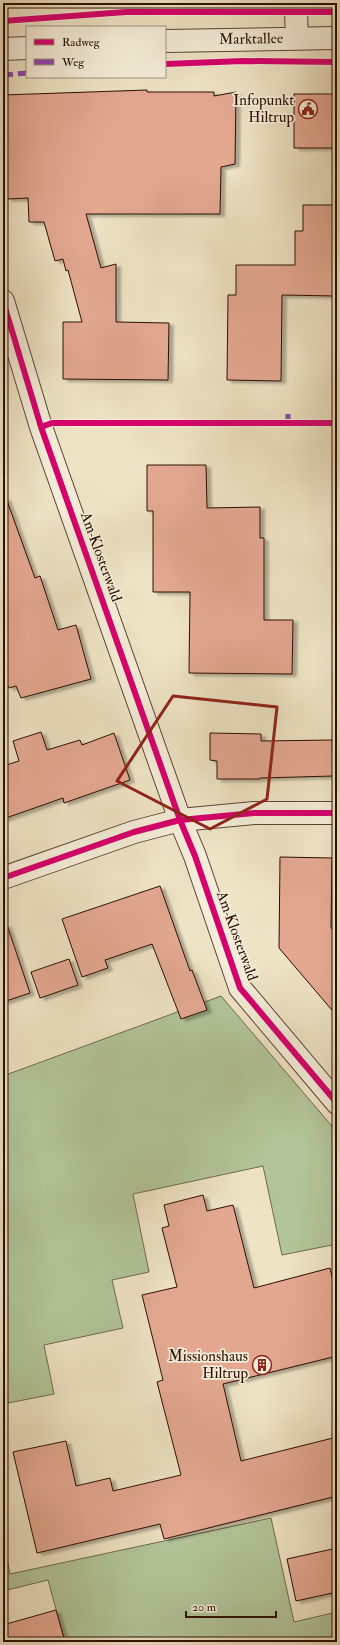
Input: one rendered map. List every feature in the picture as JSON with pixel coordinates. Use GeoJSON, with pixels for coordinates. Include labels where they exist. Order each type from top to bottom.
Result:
{"type":"FeatureCollection","features":[{"type":"Feature","properties":{"kind":"street"},"geometry":{"type":"LineString","coordinates":[[296,12],[297,38]]}},
{"type":"Feature","properties":{"kind":"street","name":"Marktallee"},"geometry":{"type":"LineString","coordinates":[[166,41],[337,38]]}},
{"type":"Feature","properties":{"kind":"street"},"geometry":{"type":"LineString","coordinates":[[3,49],[26,48]]}},
{"type":"Feature","properties":{"kind":"street","name":"Am Klosterwald"},"geometry":{"type":"LineString","coordinates":[[3,301],[41,427],[180,820],[195,856],[240,988],[337,1103]]}},
{"type":"Feature","properties":{"kind":"street"},"geometry":{"type":"LineString","coordinates":[[3,878],[134,832],[180,820],[254,813],[337,813]]}},
{"type":"Feature","properties":{"kind":"highlighted area"},"geometry":{"type":"Polygon","coordinates":[[[173,696],[277,707],[267,799],[210,829],[117,781],[173,696]]]}},
{"type":"Feature","properties":{"kind":"green space"},"geometry":{"type":"Polygon","coordinates":[[[221,996],[337,1132],[337,1244],[282,1255],[263,1166],[133,1194],[149,1272],[112,1280],[123,1328],[44,1345],[54,1394],[3,1404],[3,1076],[221,996]]]}},
{"type":"Feature","properties":{"kind":"green space"},"geometry":{"type":"Polygon","coordinates":[[[271,1518],[294,1622],[337,1612],[337,1642],[65,1642],[48,1580],[3,1591],[3,1540],[10,1574],[271,1518]]]}},
{"type":"Feature","properties":{"kind":"building"},"geometry":{"type":"Polygon","coordinates":[[[147,90],[147,92],[214,92],[214,96],[236,92],[235,164],[221,167],[220,214],[86,214],[101,268],[116,264],[116,322],[169,323],[168,380],[63,379],[63,322],[82,322],[68,270],[66,271],[63,259],[55,261],[44,222],[29,222],[28,198],[7,199],[5,156],[3,156],[3,95],[147,90]]]}},
{"type":"Feature","properties":{"kind":"building"},"geometry":{"type":"Polygon","coordinates":[[[294,94],[337,94],[337,148],[294,148],[294,94]]]}},
{"type":"Feature","properties":{"kind":"building"},"geometry":{"type":"Polygon","coordinates":[[[303,205],[337,205],[337,296],[282,295],[281,381],[227,380],[228,295],[236,295],[236,265],[295,265],[295,231],[303,231],[303,205]]]}},
{"type":"Feature","properties":{"kind":"building"},"geometry":{"type":"Polygon","coordinates":[[[147,465],[206,465],[207,508],[260,507],[260,538],[264,538],[264,620],[293,620],[292,674],[189,673],[190,592],[153,592],[153,511],[147,511],[147,465]]]}},
{"type":"Feature","properties":{"kind":"building"},"geometry":{"type":"Polygon","coordinates":[[[6,498],[35,578],[40,576],[58,630],[76,625],[91,679],[21,698],[16,686],[9,688],[3,676],[3,499],[6,498]]]}},
{"type":"Feature","properties":{"kind":"building"},"geometry":{"type":"Polygon","coordinates":[[[41,732],[47,750],[80,740],[82,745],[114,733],[130,780],[64,803],[63,798],[3,819],[3,766],[19,761],[13,741],[41,732]]]}},
{"type":"Feature","properties":{"kind":"building"},"geometry":{"type":"Polygon","coordinates":[[[210,733],[261,734],[261,741],[332,740],[333,776],[217,779],[217,761],[210,760],[210,733]]]}},
{"type":"Feature","properties":{"kind":"building"},"geometry":{"type":"Polygon","coordinates":[[[280,857],[332,858],[331,928],[337,934],[337,1016],[279,948],[280,857]]]}},
{"type":"Feature","properties":{"kind":"building"},"geometry":{"type":"Polygon","coordinates":[[[160,886],[190,971],[192,970],[207,1010],[181,1019],[152,944],[105,960],[108,968],[82,977],[62,919],[160,886]]]}},
{"type":"Feature","properties":{"kind":"building"},"geometry":{"type":"Polygon","coordinates":[[[3,925],[7,925],[30,993],[3,1002],[3,925]]]}},
{"type":"Feature","properties":{"kind":"building"},"geometry":{"type":"Polygon","coordinates":[[[69,959],[78,985],[40,998],[31,972],[69,959]]]}},
{"type":"Feature","properties":{"kind":"building","name":"Missionshaus Hiltrup"},"geometry":{"type":"Polygon","coordinates":[[[203,1195],[207,1211],[233,1205],[254,1288],[330,1268],[337,1298],[337,1356],[223,1384],[241,1461],[337,1437],[337,1496],[164,1539],[160,1524],[37,1553],[13,1452],[66,1441],[76,1486],[110,1478],[113,1491],[181,1475],[157,1382],[163,1380],[142,1295],[177,1287],[162,1228],[169,1226],[164,1205],[203,1195]]]}},
{"type":"Feature","properties":{"kind":"building"},"geometry":{"type":"Polygon","coordinates":[[[337,1548],[337,1592],[296,1601],[287,1559],[337,1548]]]}},
{"type":"Feature","properties":{"kind":"building"},"geometry":{"type":"Polygon","coordinates":[[[56,1610],[65,1642],[3,1642],[3,1625],[56,1610]]]}},
{"type":"Feature","properties":{"kind":"marked path"},"geometry":{"type":"LineString","coordinates":[[3,75],[26,73]]}},
{"type":"Feature","properties":{"kind":"marked path"},"geometry":{"type":"LineString","coordinates":[[288,414],[288,423]]}},
{"type":"Feature","properties":{"kind":"cycle path"},"geometry":{"type":"LineString","coordinates":[[3,21],[126,12],[337,12]]}},
{"type":"Feature","properties":{"kind":"cycle path"},"geometry":{"type":"LineString","coordinates":[[166,64],[243,61],[337,62]]}},
{"type":"Feature","properties":{"kind":"cycle path"},"geometry":{"type":"LineString","coordinates":[[3,301],[41,427],[180,820],[195,856],[240,988],[337,1103]]}},
{"type":"Feature","properties":{"kind":"cycle path"},"geometry":{"type":"LineString","coordinates":[[41,427],[52,423],[337,423]]}},
{"type":"Feature","properties":{"kind":"cycle path"},"geometry":{"type":"LineString","coordinates":[[3,878],[134,832],[180,820],[254,813],[337,813]]}},
{"type":"Feature","properties":{"kind":"place","name":"Infopunkt Hiltrup"},"geometry":{"type":"Point","coordinates":[308,109]}},
{"type":"Feature","properties":{"kind":"place","name":"Missionshaus Hiltrup"},"geometry":{"type":"Point","coordinates":[262,1365]}}]}
